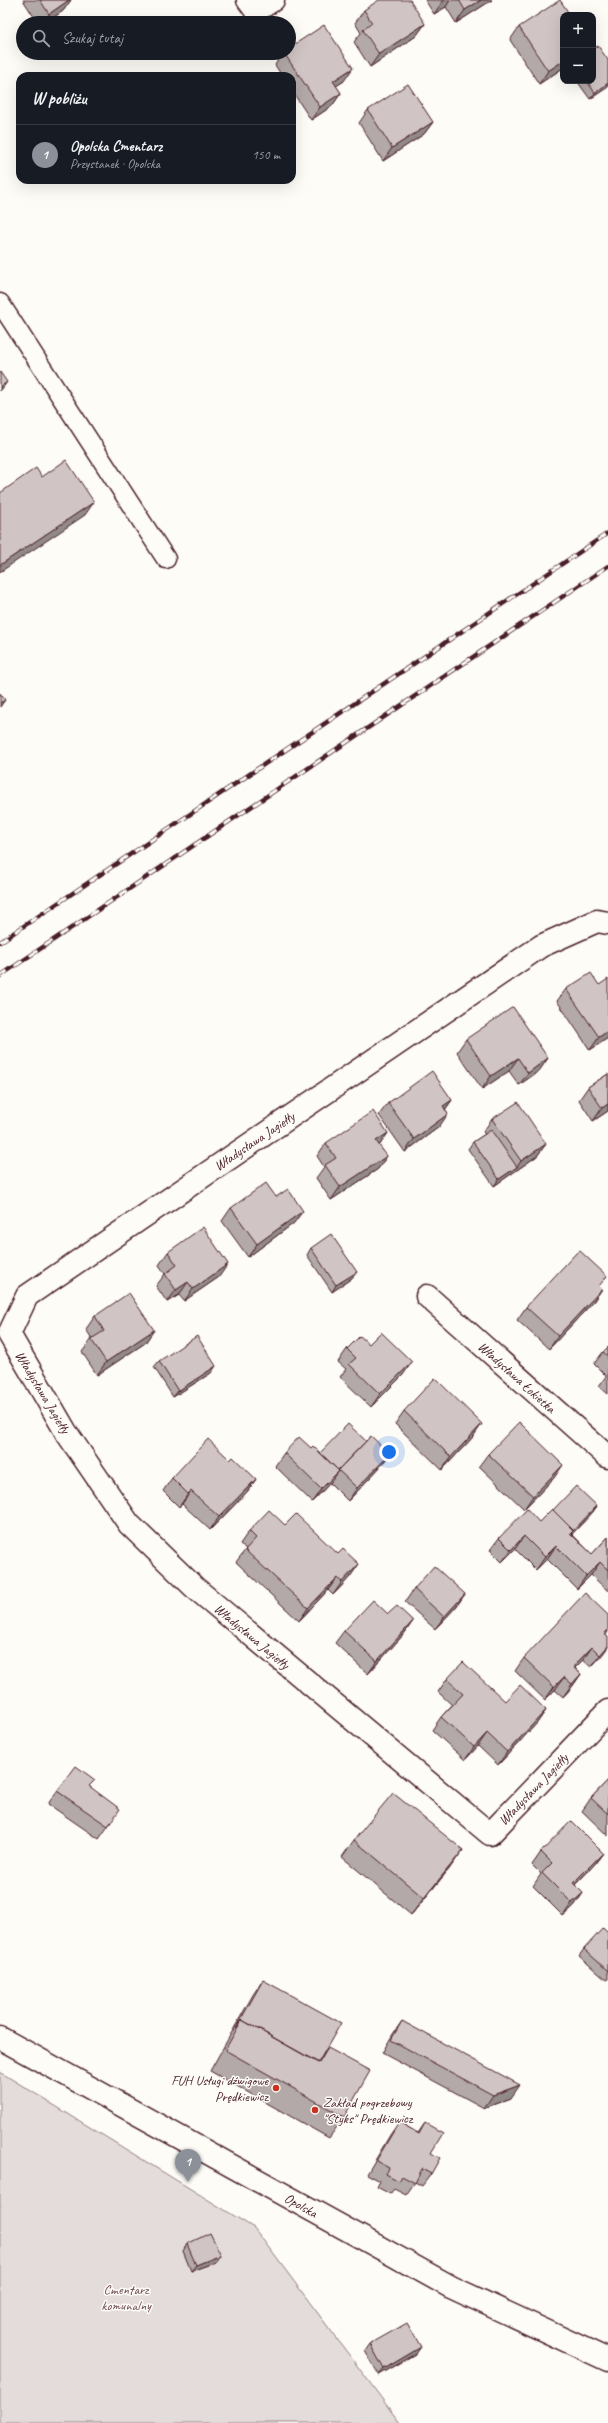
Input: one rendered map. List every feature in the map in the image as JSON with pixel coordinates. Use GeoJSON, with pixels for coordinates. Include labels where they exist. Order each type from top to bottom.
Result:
{"type":"FeatureCollection","features":[{"type":"Feature","properties":{"kind":"street"},"geometry":{"type":"LineString","coordinates":[[248,0],[256,11],[273,0]]}},
{"type":"Feature","properties":{"kind":"street","name":"Władysława Jagiełły"},"geometry":{"type":"LineString","coordinates":[[608,923],[597,921],[541,946],[27,1296],[9,1334],[66,1432],[130,1524],[194,1587],[490,1834],[608,1711]]}},
{"type":"Feature","properties":{"kind":"street","name":"Władysława Łokietka"},"geometry":{"type":"LineString","coordinates":[[427,1296],[608,1457]]}},
{"type":"Feature","properties":{"kind":"street","name":"Opolska"},"geometry":{"type":"LineString","coordinates":[[0,2038],[458,2291],[608,2360]]}},
{"type":"Feature","properties":{"kind":"lane"},"geometry":{"type":"LineString","coordinates":[[0,303],[166,559]]}},
{"type":"Feature","properties":{"kind":"green space","name":"Cmentarz komunalny"},"geometry":{"type":"Polygon","coordinates":[[[0,2072],[254,2228],[400,2423],[0,2423],[0,2072]]]}},
{"type":"Feature","properties":{"kind":"building"},"geometry":{"type":"Polygon","coordinates":[[[40,0],[69,0],[49,14],[40,0]]]}},
{"type":"Feature","properties":{"kind":"building"},"geometry":{"type":"Polygon","coordinates":[[[379,0],[410,0],[425,24],[379,54],[363,30],[372,23],[364,10],[379,0]]]}},
{"type":"Feature","properties":{"kind":"building"},"geometry":{"type":"Polygon","coordinates":[[[459,0],[481,0],[465,10],[459,0]]]}},
{"type":"Feature","properties":{"kind":"building"},"geometry":{"type":"Polygon","coordinates":[[[560,0],[568,12],[560,12],[560,63],[548,71],[519,27],[560,0]]]}},
{"type":"Feature","properties":{"kind":"building"},"geometry":{"type":"Polygon","coordinates":[[[324,25],[353,68],[333,81],[341,93],[320,107],[289,60],[296,60],[296,43],[324,25]]]}},
{"type":"Feature","properties":{"kind":"building"},"geometry":{"type":"Polygon","coordinates":[[[598,46],[608,60],[608,83],[595,93],[589,84],[596,84],[596,47],[598,46]]]}},
{"type":"Feature","properties":{"kind":"building"},"geometry":{"type":"Polygon","coordinates":[[[408,84],[433,122],[392,148],[368,110],[408,84]]]}},
{"type":"Feature","properties":{"kind":"building"},"geometry":{"type":"Polygon","coordinates":[[[0,372],[7,382],[0,387],[0,372]]]}},
{"type":"Feature","properties":{"kind":"building"},"geometry":{"type":"Polygon","coordinates":[[[66,460],[94,502],[0,565],[0,493],[36,468],[42,477],[66,460]]]}},
{"type":"Feature","properties":{"kind":"building"},"geometry":{"type":"Polygon","coordinates":[[[0,693],[5,700],[0,703],[0,693]]]}},
{"type":"Feature","properties":{"kind":"building"},"geometry":{"type":"Polygon","coordinates":[[[591,973],[599,985],[608,979],[608,1031],[599,1037],[566,989],[591,973]]]}},
{"type":"Feature","properties":{"kind":"building"},"geometry":{"type":"Polygon","coordinates":[[[513,1007],[548,1058],[528,1073],[518,1058],[491,1076],[466,1039],[513,1007]]]}},
{"type":"Feature","properties":{"kind":"building"},"geometry":{"type":"Polygon","coordinates":[[[432,1071],[452,1100],[443,1106],[448,1114],[414,1139],[388,1103],[432,1071]]]}},
{"type":"Feature","properties":{"kind":"building"},"geometry":{"type":"Polygon","coordinates":[[[608,1074],[608,1104],[602,1108],[588,1087],[608,1074]]]}},
{"type":"Feature","properties":{"kind":"building"},"geometry":{"type":"Polygon","coordinates":[[[518,1102],[546,1144],[521,1161],[492,1119],[518,1102]]]}},
{"type":"Feature","properties":{"kind":"building"},"geometry":{"type":"Polygon","coordinates":[[[373,1111],[388,1133],[376,1141],[387,1156],[340,1187],[325,1165],[336,1158],[326,1143],[373,1111]]]}},
{"type":"Feature","properties":{"kind":"building"},"geometry":{"type":"Polygon","coordinates":[[[491,1130],[517,1167],[499,1179],[473,1142],[491,1130]]]}},
{"type":"Feature","properties":{"kind":"building"},"geometry":{"type":"Polygon","coordinates":[[[266,1183],[276,1197],[288,1189],[303,1211],[257,1244],[231,1208],[266,1183]]]}},
{"type":"Feature","properties":{"kind":"building"},"geometry":{"type":"Polygon","coordinates":[[[203,1227],[228,1264],[193,1289],[188,1282],[176,1290],[165,1274],[177,1265],[168,1252],[203,1227]]]}},
{"type":"Feature","properties":{"kind":"building"},"geometry":{"type":"Polygon","coordinates":[[[331,1234],[357,1272],[336,1285],[311,1248],[331,1234]]]}},
{"type":"Feature","properties":{"kind":"building"},"geometry":{"type":"Polygon","coordinates":[[[579,1250],[607,1276],[599,1286],[602,1289],[558,1336],[526,1307],[579,1250]]]}},
{"type":"Feature","properties":{"kind":"building"},"geometry":{"type":"Polygon","coordinates":[[[129,1293],[154,1330],[106,1362],[91,1339],[104,1331],[95,1316],[129,1293]]]}},
{"type":"Feature","properties":{"kind":"building"},"geometry":{"type":"Polygon","coordinates":[[[381,1332],[412,1362],[380,1394],[349,1364],[356,1358],[347,1349],[360,1336],[369,1344],[381,1332]]]}},
{"type":"Feature","properties":{"kind":"building"},"geometry":{"type":"Polygon","coordinates":[[[197,1336],[216,1366],[178,1391],[159,1361],[197,1336]]]}},
{"type":"Feature","properties":{"kind":"building"},"geometry":{"type":"Polygon","coordinates":[[[608,1347],[608,1356],[603,1352],[608,1347]]]}},
{"type":"Feature","properties":{"kind":"building"},"geometry":{"type":"Polygon","coordinates":[[[435,1378],[482,1424],[451,1457],[404,1411],[435,1378]]]}},
{"type":"Feature","properties":{"kind":"building"},"geometry":{"type":"Polygon","coordinates":[[[519,1422],[563,1465],[533,1496],[488,1454],[519,1422]]]}},
{"type":"Feature","properties":{"kind":"building"},"geometry":{"type":"Polygon","coordinates":[[[348,1424],[366,1441],[338,1470],[320,1453],[348,1424]]]}},
{"type":"Feature","properties":{"kind":"building"},"geometry":{"type":"Polygon","coordinates":[[[371,1436],[390,1454],[357,1488],[338,1470],[371,1436]]]}},
{"type":"Feature","properties":{"kind":"building"},"geometry":{"type":"Polygon","coordinates":[[[299,1437],[311,1448],[313,1446],[339,1471],[321,1489],[284,1453],[299,1437]]]}},
{"type":"Feature","properties":{"kind":"building"},"geometry":{"type":"Polygon","coordinates":[[[208,1439],[230,1460],[233,1457],[256,1479],[219,1517],[191,1491],[188,1494],[172,1478],[208,1439]]]}},
{"type":"Feature","properties":{"kind":"building"},"geometry":{"type":"Polygon","coordinates":[[[576,1486],[597,1506],[571,1533],[570,1533],[573,1530],[553,1510],[576,1486]]]}},
{"type":"Feature","properties":{"kind":"building"},"geometry":{"type":"Polygon","coordinates":[[[527,1509],[539,1522],[552,1509],[573,1530],[570,1533],[592,1554],[608,1537],[608,1570],[600,1562],[586,1576],[556,1546],[545,1557],[524,1536],[511,1550],[499,1538],[527,1509]]]}},
{"type":"Feature","properties":{"kind":"building"},"geometry":{"type":"Polygon","coordinates":[[[269,1510],[285,1525],[296,1514],[338,1554],[343,1549],[359,1564],[342,1582],[337,1578],[308,1608],[245,1550],[256,1538],[249,1531],[269,1510]]]}},
{"type":"Feature","properties":{"kind":"building"},"geometry":{"type":"Polygon","coordinates":[[[434,1566],[465,1594],[444,1617],[414,1589],[434,1566]]]}},
{"type":"Feature","properties":{"kind":"building"},"geometry":{"type":"Polygon","coordinates":[[[585,1593],[608,1615],[608,1630],[604,1634],[608,1637],[608,1646],[600,1655],[592,1647],[573,1667],[581,1674],[572,1684],[564,1677],[554,1687],[524,1658],[585,1593]]]}},
{"type":"Feature","properties":{"kind":"building"},"geometry":{"type":"Polygon","coordinates":[[[373,1600],[388,1614],[397,1606],[413,1621],[377,1661],[344,1631],[373,1600]]]}},
{"type":"Feature","properties":{"kind":"building"},"geometry":{"type":"Polygon","coordinates":[[[463,1662],[505,1701],[520,1685],[546,1710],[507,1752],[487,1733],[474,1747],[441,1717],[463,1694],[447,1679],[463,1662]]]}},
{"type":"Feature","properties":{"kind":"building"},"geometry":{"type":"Polygon","coordinates":[[[76,1766],[95,1780],[89,1786],[120,1809],[108,1826],[57,1791],[76,1766]]]}},
{"type":"Feature","properties":{"kind":"building"},"geometry":{"type":"Polygon","coordinates":[[[608,1780],[608,1814],[591,1798],[608,1780]]]}},
{"type":"Feature","properties":{"kind":"building"},"geometry":{"type":"Polygon","coordinates":[[[393,1793],[463,1850],[424,1898],[354,1840],[393,1793]]]}},
{"type":"Feature","properties":{"kind":"building"},"geometry":{"type":"Polygon","coordinates":[[[571,1821],[603,1853],[573,1883],[583,1893],[572,1903],[542,1873],[552,1863],[541,1852],[571,1821]]]}},
{"type":"Feature","properties":{"kind":"building"},"geometry":{"type":"Polygon","coordinates":[[[603,1928],[608,1933],[608,1971],[584,1949],[603,1928]]]}},
{"type":"Feature","properties":{"kind":"building"},"geometry":{"type":"Polygon","coordinates":[[[263,1980],[341,2023],[318,2063],[242,2020],[236,2028],[263,1980]]]}},
{"type":"Feature","properties":{"kind":"building"},"geometry":{"type":"Polygon","coordinates":[[[242,2020],[319,2063],[328,2048],[370,2071],[344,2117],[225,2050],[242,2020]]]}},
{"type":"Feature","properties":{"kind":"building"},"geometry":{"type":"Polygon","coordinates":[[[402,2021],[520,2085],[493,2095],[391,2040],[402,2021]]]}},
{"type":"Feature","properties":{"kind":"building"},"geometry":{"type":"Polygon","coordinates":[[[399,2122],[419,2134],[425,2123],[443,2133],[431,2153],[440,2158],[431,2174],[422,2169],[415,2183],[402,2176],[399,2181],[386,2174],[389,2168],[376,2161],[399,2122]]]}},
{"type":"Feature","properties":{"kind":"building"},"geometry":{"type":"Polygon","coordinates":[[[210,2233],[221,2255],[196,2265],[187,2244],[210,2233]]]}},
{"type":"Feature","properties":{"kind":"building"},"geometry":{"type":"Polygon","coordinates":[[[407,2323],[421,2347],[384,2369],[370,2344],[407,2323]]]}},
{"type":"Feature","properties":{"kind":"railway"},"geometry":{"type":"LineString","coordinates":[[0,942],[608,533]]}},
{"type":"Feature","properties":{"kind":"railway"},"geometry":{"type":"LineString","coordinates":[[0,976],[608,566]]}},
{"type":"Feature","properties":{"kind":"place","name":"FUH Usługi dźwigowe Prędkiewicz"},"geometry":{"type":"Point","coordinates":[276,2088]}},
{"type":"Feature","properties":{"kind":"place","name":"Zakład pogrzebowy \"Styks\" Prędkiewicz"},"geometry":{"type":"Point","coordinates":[315,2110]}},
{"type":"Feature","properties":{"kind":"place","name":"Opolska Cmentarz"},"geometry":{"type":"Point","coordinates":[188,2182]}}]}
